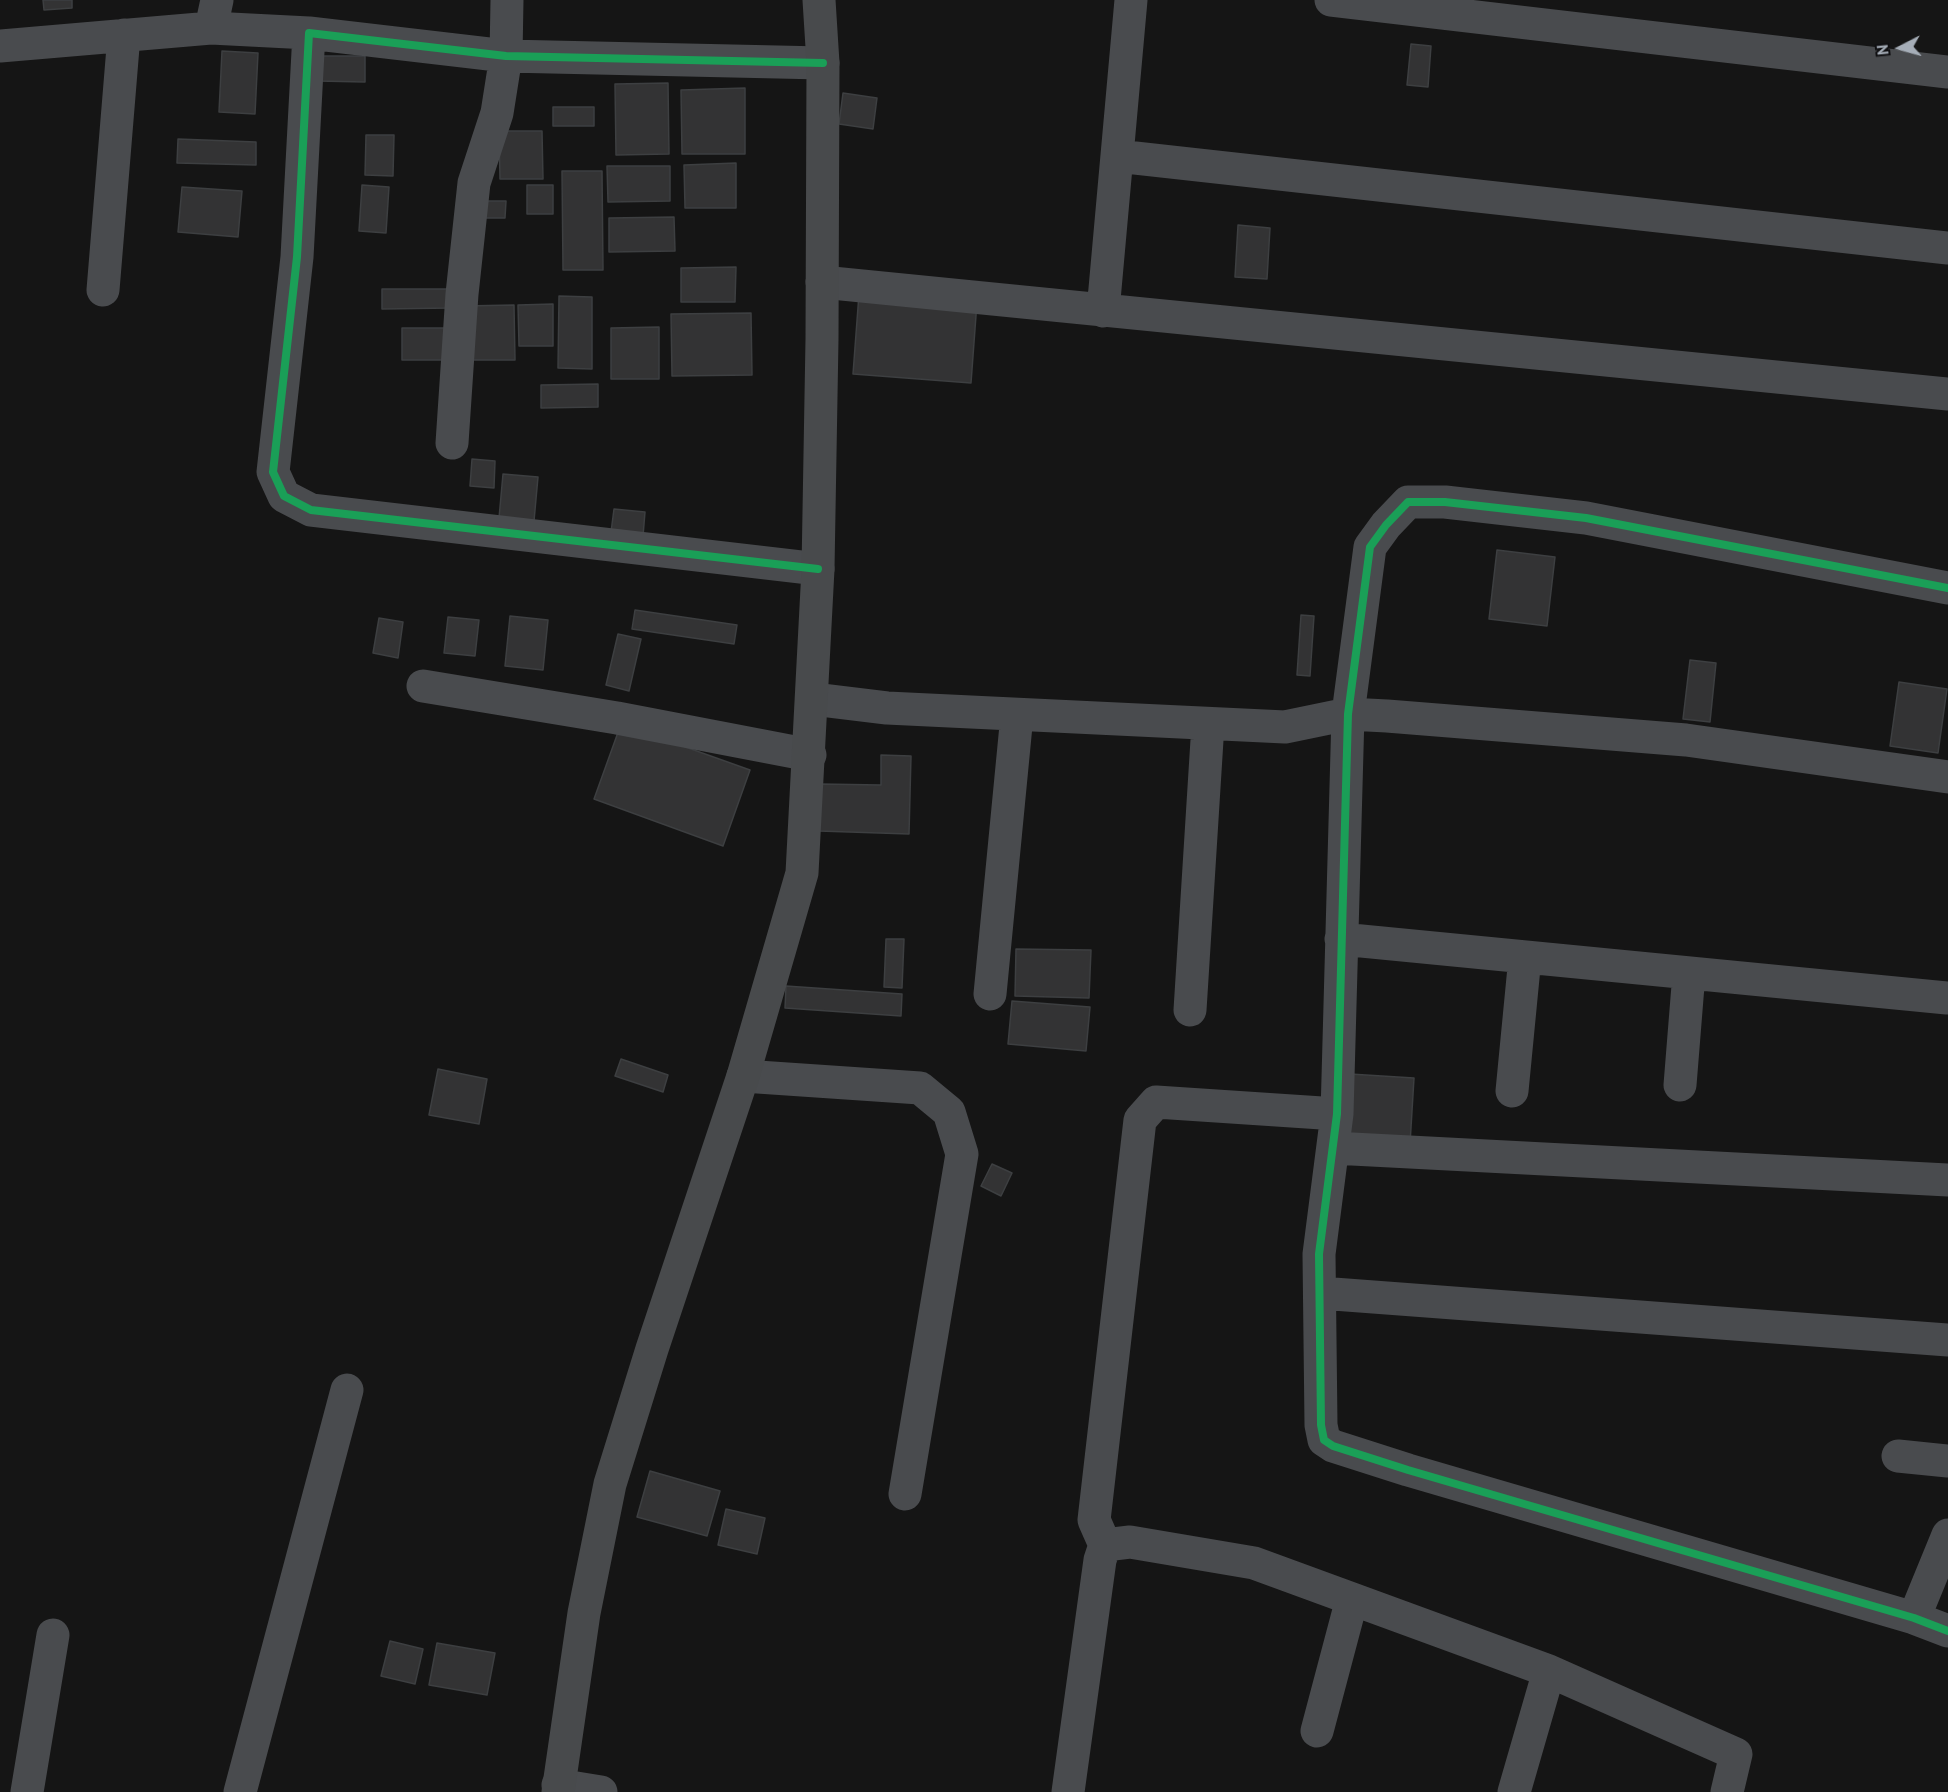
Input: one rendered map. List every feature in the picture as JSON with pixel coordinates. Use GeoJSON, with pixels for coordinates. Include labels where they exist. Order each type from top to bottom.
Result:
{"type":"FeatureCollection","features":[{"type":"Feature","properties":{"kind":"main road"},"geometry":{"type":"LineString","coordinates":[[558,1788],[584,1613],[610,1484],[652,1349],[743,1076],[802,873],[813,699],[818,569],[823,63],[819,0]]}},
{"type":"Feature","properties":{"kind":"street"},"geometry":{"type":"LineString","coordinates":[[452,443],[462,294],[474,183],[495,122],[506,57],[507,0]]}},
{"type":"Feature","properties":{"kind":"street"},"geometry":{"type":"LineString","coordinates":[[1103,310],[1131,0]]}},
{"type":"Feature","properties":{"kind":"street"},"geometry":{"type":"LineString","coordinates":[[1331,0],[1948,72]]}},
{"type":"Feature","properties":{"kind":"street"},"geometry":{"type":"LineString","coordinates":[[0,46],[124,35],[214,14],[309,33],[506,57],[823,63]]}},
{"type":"Feature","properties":{"kind":"street"},"geometry":{"type":"LineString","coordinates":[[309,33],[297,257],[273,472],[284,496],[310,510],[818,569]]}},
{"type":"Feature","properties":{"kind":"street"},"geometry":{"type":"LineString","coordinates":[[103,290],[124,35]]}},
{"type":"Feature","properties":{"kind":"street"},"geometry":{"type":"LineString","coordinates":[[1117,156],[1948,248]]}},
{"type":"Feature","properties":{"kind":"street"},"geometry":{"type":"LineString","coordinates":[[822,282],[1948,394]]}},
{"type":"Feature","properties":{"kind":"street"},"geometry":{"type":"LineString","coordinates":[[1948,588],[1586,518],[1445,502],[1408,502],[1386,525],[1370,547],[1348,714],[1337,1114],[1319,1254],[1322,1425],[1324,1440],[1333,1446],[1948,1630]]}},
{"type":"Feature","properties":{"kind":"street"},"geometry":{"type":"LineString","coordinates":[[423,686],[617,718],[810,755]]}},
{"type":"Feature","properties":{"kind":"street"},"geometry":{"type":"LineString","coordinates":[[813,699],[887,708],[1284,727],[1348,714],[1400,717],[1686,740],[1948,777]]}},
{"type":"Feature","properties":{"kind":"street"},"geometry":{"type":"LineString","coordinates":[[990,994],[1017,715]]}},
{"type":"Feature","properties":{"kind":"street"},"geometry":{"type":"LineString","coordinates":[[1190,1010],[1208,723]]}},
{"type":"Feature","properties":{"kind":"street"},"geometry":{"type":"LineString","coordinates":[[1341,939],[1947,998]]}},
{"type":"Feature","properties":{"kind":"street"},"geometry":{"type":"LineString","coordinates":[[1512,1091],[1525,957]]}},
{"type":"Feature","properties":{"kind":"street"},"geometry":{"type":"LineString","coordinates":[[1680,1085],[1689,973]]}},
{"type":"Feature","properties":{"kind":"street"},"geometry":{"type":"LineString","coordinates":[[743,1076],[920,1088],[949,1112],[962,1154],[905,1494]]}},
{"type":"Feature","properties":{"kind":"street"},"geometry":{"type":"LineString","coordinates":[[1068,1792],[1100,1560],[1105,1545],[1094,1520],[1140,1120],[1156,1102],[1337,1114]]}},
{"type":"Feature","properties":{"kind":"street"},"geometry":{"type":"LineString","coordinates":[[1332,1148],[1948,1180]]}},
{"type":"Feature","properties":{"kind":"street"},"geometry":{"type":"LineString","coordinates":[[1320,1293],[1948,1340]]}},
{"type":"Feature","properties":{"kind":"street"},"geometry":{"type":"LineString","coordinates":[[240,1792],[347,1390]]}},
{"type":"Feature","properties":{"kind":"street"},"geometry":{"type":"LineString","coordinates":[[1898,1456],[1948,1461]]}},
{"type":"Feature","properties":{"kind":"street"},"geometry":{"type":"LineString","coordinates":[[1914,1618],[1948,1535]]}},
{"type":"Feature","properties":{"kind":"street"},"geometry":{"type":"LineString","coordinates":[[1105,1545],[1130,1542],[1254,1563],[1549,1671],[1736,1754],[1727,1792]]}},
{"type":"Feature","properties":{"kind":"street"},"geometry":{"type":"LineString","coordinates":[[1317,1731],[1352,1599]]}},
{"type":"Feature","properties":{"kind":"street"},"geometry":{"type":"LineString","coordinates":[[27,1792],[54,1635]]}},
{"type":"Feature","properties":{"kind":"street"},"geometry":{"type":"LineString","coordinates":[[1514,1792],[1549,1671]]}},
{"type":"Feature","properties":{"kind":"street"},"geometry":{"type":"LineString","coordinates":[[558,1788],[601,1792]]}},
{"type":"Feature","properties":{"kind":"building"},"geometry":{"type":"Polygon","coordinates":[[[43,0],[72,0],[72,8],[44,10],[43,0]]]}},
{"type":"Feature","properties":{"kind":"building"},"geometry":{"type":"Polygon","coordinates":[[[1411,44],[1431,46],[1428,87],[1407,85],[1411,44]]]}},
{"type":"Feature","properties":{"kind":"building"},"geometry":{"type":"Polygon","coordinates":[[[222,51],[258,53],[255,114],[219,112],[222,51]]]}},
{"type":"Feature","properties":{"kind":"building"},"geometry":{"type":"Polygon","coordinates":[[[317,56],[365,56],[365,82],[317,81],[317,56]]]}},
{"type":"Feature","properties":{"kind":"building"},"geometry":{"type":"Polygon","coordinates":[[[668,83],[669,154],[616,155],[615,84],[668,83]]]}},
{"type":"Feature","properties":{"kind":"building"},"geometry":{"type":"Polygon","coordinates":[[[745,88],[745,154],[682,154],[681,90],[745,88]]]}},
{"type":"Feature","properties":{"kind":"building"},"geometry":{"type":"Polygon","coordinates":[[[843,93],[877,98],[873,129],[839,124],[843,93]]]}},
{"type":"Feature","properties":{"kind":"building"},"geometry":{"type":"Polygon","coordinates":[[[553,107],[594,107],[594,126],[553,126],[553,107]]]}},
{"type":"Feature","properties":{"kind":"building"},"geometry":{"type":"Polygon","coordinates":[[[499,131],[542,131],[543,179],[500,179],[499,131]]]}},
{"type":"Feature","properties":{"kind":"building"},"geometry":{"type":"Polygon","coordinates":[[[366,135],[394,135],[393,176],[365,175],[366,135]]]}},
{"type":"Feature","properties":{"kind":"building"},"geometry":{"type":"Polygon","coordinates":[[[178,139],[256,142],[256,165],[177,163],[178,139]]]}},
{"type":"Feature","properties":{"kind":"building"},"geometry":{"type":"Polygon","coordinates":[[[736,163],[736,208],[685,208],[684,165],[736,163]]]}},
{"type":"Feature","properties":{"kind":"building"},"geometry":{"type":"Polygon","coordinates":[[[607,166],[670,166],[670,201],[608,202],[607,166]]]}},
{"type":"Feature","properties":{"kind":"building"},"geometry":{"type":"Polygon","coordinates":[[[562,171],[602,171],[603,270],[563,270],[562,171]]]}},
{"type":"Feature","properties":{"kind":"building"},"geometry":{"type":"Polygon","coordinates":[[[362,185],[389,187],[386,233],[359,231],[362,185]]]}},
{"type":"Feature","properties":{"kind":"building"},"geometry":{"type":"Polygon","coordinates":[[[527,185],[553,185],[553,214],[527,214],[527,185]]]}},
{"type":"Feature","properties":{"kind":"building"},"geometry":{"type":"Polygon","coordinates":[[[182,187],[242,191],[238,237],[178,232],[182,187]]]}},
{"type":"Feature","properties":{"kind":"building"},"geometry":{"type":"Polygon","coordinates":[[[480,201],[506,201],[505,218],[480,218],[480,201]]]}},
{"type":"Feature","properties":{"kind":"building"},"geometry":{"type":"Polygon","coordinates":[[[674,217],[675,251],[609,252],[609,218],[674,217]]]}},
{"type":"Feature","properties":{"kind":"building"},"geometry":{"type":"Polygon","coordinates":[[[1238,225],[1270,228],[1267,279],[1235,277],[1238,225]]]}},
{"type":"Feature","properties":{"kind":"building"},"geometry":{"type":"Polygon","coordinates":[[[736,267],[735,302],[681,302],[681,268],[736,267]]]}},
{"type":"Feature","properties":{"kind":"building"},"geometry":{"type":"Polygon","coordinates":[[[382,289],[451,289],[451,308],[382,309],[382,289]]]}},
{"type":"Feature","properties":{"kind":"building"},"geometry":{"type":"Polygon","coordinates":[[[859,294],[977,302],[971,383],[853,374],[859,294]]]}},
{"type":"Feature","properties":{"kind":"building"},"geometry":{"type":"Polygon","coordinates":[[[559,296],[592,297],[592,369],[558,368],[559,296]]]}},
{"type":"Feature","properties":{"kind":"building"},"geometry":{"type":"Polygon","coordinates":[[[553,304],[553,346],[519,346],[518,305],[553,304]]]}},
{"type":"Feature","properties":{"kind":"building"},"geometry":{"type":"Polygon","coordinates":[[[514,305],[515,360],[464,360],[463,306],[514,305]]]}},
{"type":"Feature","properties":{"kind":"building"},"geometry":{"type":"Polygon","coordinates":[[[751,313],[752,375],[672,376],[671,314],[751,313]]]}},
{"type":"Feature","properties":{"kind":"building"},"geometry":{"type":"Polygon","coordinates":[[[659,327],[659,379],[611,379],[611,328],[659,327]]]}},
{"type":"Feature","properties":{"kind":"building"},"geometry":{"type":"Polygon","coordinates":[[[402,328],[449,328],[449,360],[402,360],[402,328]]]}},
{"type":"Feature","properties":{"kind":"building"},"geometry":{"type":"Polygon","coordinates":[[[598,384],[598,407],[541,408],[541,385],[598,384]]]}},
{"type":"Feature","properties":{"kind":"building"},"geometry":{"type":"Polygon","coordinates":[[[472,459],[495,461],[494,488],[470,486],[472,459]]]}},
{"type":"Feature","properties":{"kind":"building"},"geometry":{"type":"Polygon","coordinates":[[[503,474],[538,477],[534,521],[499,518],[503,474]]]}},
{"type":"Feature","properties":{"kind":"building"},"geometry":{"type":"Polygon","coordinates":[[[614,509],[645,512],[643,536],[611,532],[614,509]]]}},
{"type":"Feature","properties":{"kind":"building"},"geometry":{"type":"Polygon","coordinates":[[[1497,550],[1555,557],[1547,626],[1489,619],[1497,550]]]}},
{"type":"Feature","properties":{"kind":"building"},"geometry":{"type":"Polygon","coordinates":[[[635,610],[737,625],[734,644],[632,629],[635,610]]]}},
{"type":"Feature","properties":{"kind":"building"},"geometry":{"type":"Polygon","coordinates":[[[1301,615],[1314,616],[1310,676],[1297,675],[1301,615]]]}},
{"type":"Feature","properties":{"kind":"building"},"geometry":{"type":"Polygon","coordinates":[[[510,616],[548,620],[543,670],[505,666],[510,616]]]}},
{"type":"Feature","properties":{"kind":"building"},"geometry":{"type":"Polygon","coordinates":[[[448,617],[479,620],[475,656],[444,653],[448,617]]]}},
{"type":"Feature","properties":{"kind":"building"},"geometry":{"type":"Polygon","coordinates":[[[379,618],[403,622],[398,658],[373,653],[379,618]]]}},
{"type":"Feature","properties":{"kind":"building"},"geometry":{"type":"Polygon","coordinates":[[[618,634],[641,639],[629,691],[606,685],[618,634]]]}},
{"type":"Feature","properties":{"kind":"building"},"geometry":{"type":"Polygon","coordinates":[[[1690,660],[1716,663],[1710,722],[1683,719],[1690,660]]]}},
{"type":"Feature","properties":{"kind":"building"},"geometry":{"type":"Polygon","coordinates":[[[1899,682],[1947,689],[1938,753],[1890,746],[1899,682]]]}},
{"type":"Feature","properties":{"kind":"building"},"geometry":{"type":"Polygon","coordinates":[[[621,724],[750,770],[723,846],[594,799],[621,724]]]}},
{"type":"Feature","properties":{"kind":"building"},"geometry":{"type":"Polygon","coordinates":[[[881,755],[911,756],[909,834],[819,831],[821,784],[881,785],[881,755]]]}},
{"type":"Feature","properties":{"kind":"building"},"geometry":{"type":"Polygon","coordinates":[[[886,939],[904,939],[902,988],[884,987],[886,939]]]}},
{"type":"Feature","properties":{"kind":"building"},"geometry":{"type":"Polygon","coordinates":[[[1016,949],[1091,950],[1089,998],[1015,996],[1016,949]]]}},
{"type":"Feature","properties":{"kind":"building"},"geometry":{"type":"Polygon","coordinates":[[[786,986],[902,994],[901,1016],[785,1008],[786,986]]]}},
{"type":"Feature","properties":{"kind":"building"},"geometry":{"type":"Polygon","coordinates":[[[1012,1001],[1090,1007],[1086,1051],[1008,1044],[1012,1001]]]}},
{"type":"Feature","properties":{"kind":"building"},"geometry":{"type":"Polygon","coordinates":[[[621,1059],[668,1075],[663,1092],[615,1076],[621,1059]]]}},
{"type":"Feature","properties":{"kind":"building"},"geometry":{"type":"Polygon","coordinates":[[[438,1069],[487,1079],[479,1124],[429,1115],[438,1069]]]}},
{"type":"Feature","properties":{"kind":"building"},"geometry":{"type":"Polygon","coordinates":[[[1350,1074],[1414,1078],[1410,1144],[1346,1141],[1350,1074]]]}},
{"type":"Feature","properties":{"kind":"building"},"geometry":{"type":"Polygon","coordinates":[[[992,1164],[1012,1173],[1001,1196],[981,1186],[992,1164]]]}},
{"type":"Feature","properties":{"kind":"building"},"geometry":{"type":"Polygon","coordinates":[[[650,1471],[720,1491],[707,1536],[637,1517],[650,1471]]]}},
{"type":"Feature","properties":{"kind":"building"},"geometry":{"type":"Polygon","coordinates":[[[726,1509],[765,1518],[757,1554],[718,1545],[726,1509]]]}},
{"type":"Feature","properties":{"kind":"building"},"geometry":{"type":"Polygon","coordinates":[[[390,1641],[423,1649],[415,1684],[381,1676],[390,1641]]]}},
{"type":"Feature","properties":{"kind":"building"},"geometry":{"type":"Polygon","coordinates":[[[437,1643],[495,1653],[487,1695],[429,1685],[437,1643]]]}},
{"type":"Feature","properties":{"kind":"cycle path"},"geometry":{"type":"LineString","coordinates":[[818,569],[311,510],[284,496],[273,472],[297,257],[309,33],[506,56],[823,63]]}},
{"type":"Feature","properties":{"kind":"cycle path"},"geometry":{"type":"LineString","coordinates":[[1948,588],[1586,518],[1445,502],[1408,502],[1386,525],[1370,547],[1348,714],[1337,1114],[1319,1254],[1321,1425],[1324,1440],[1333,1446],[1914,1618],[1948,1631]]}}]}
